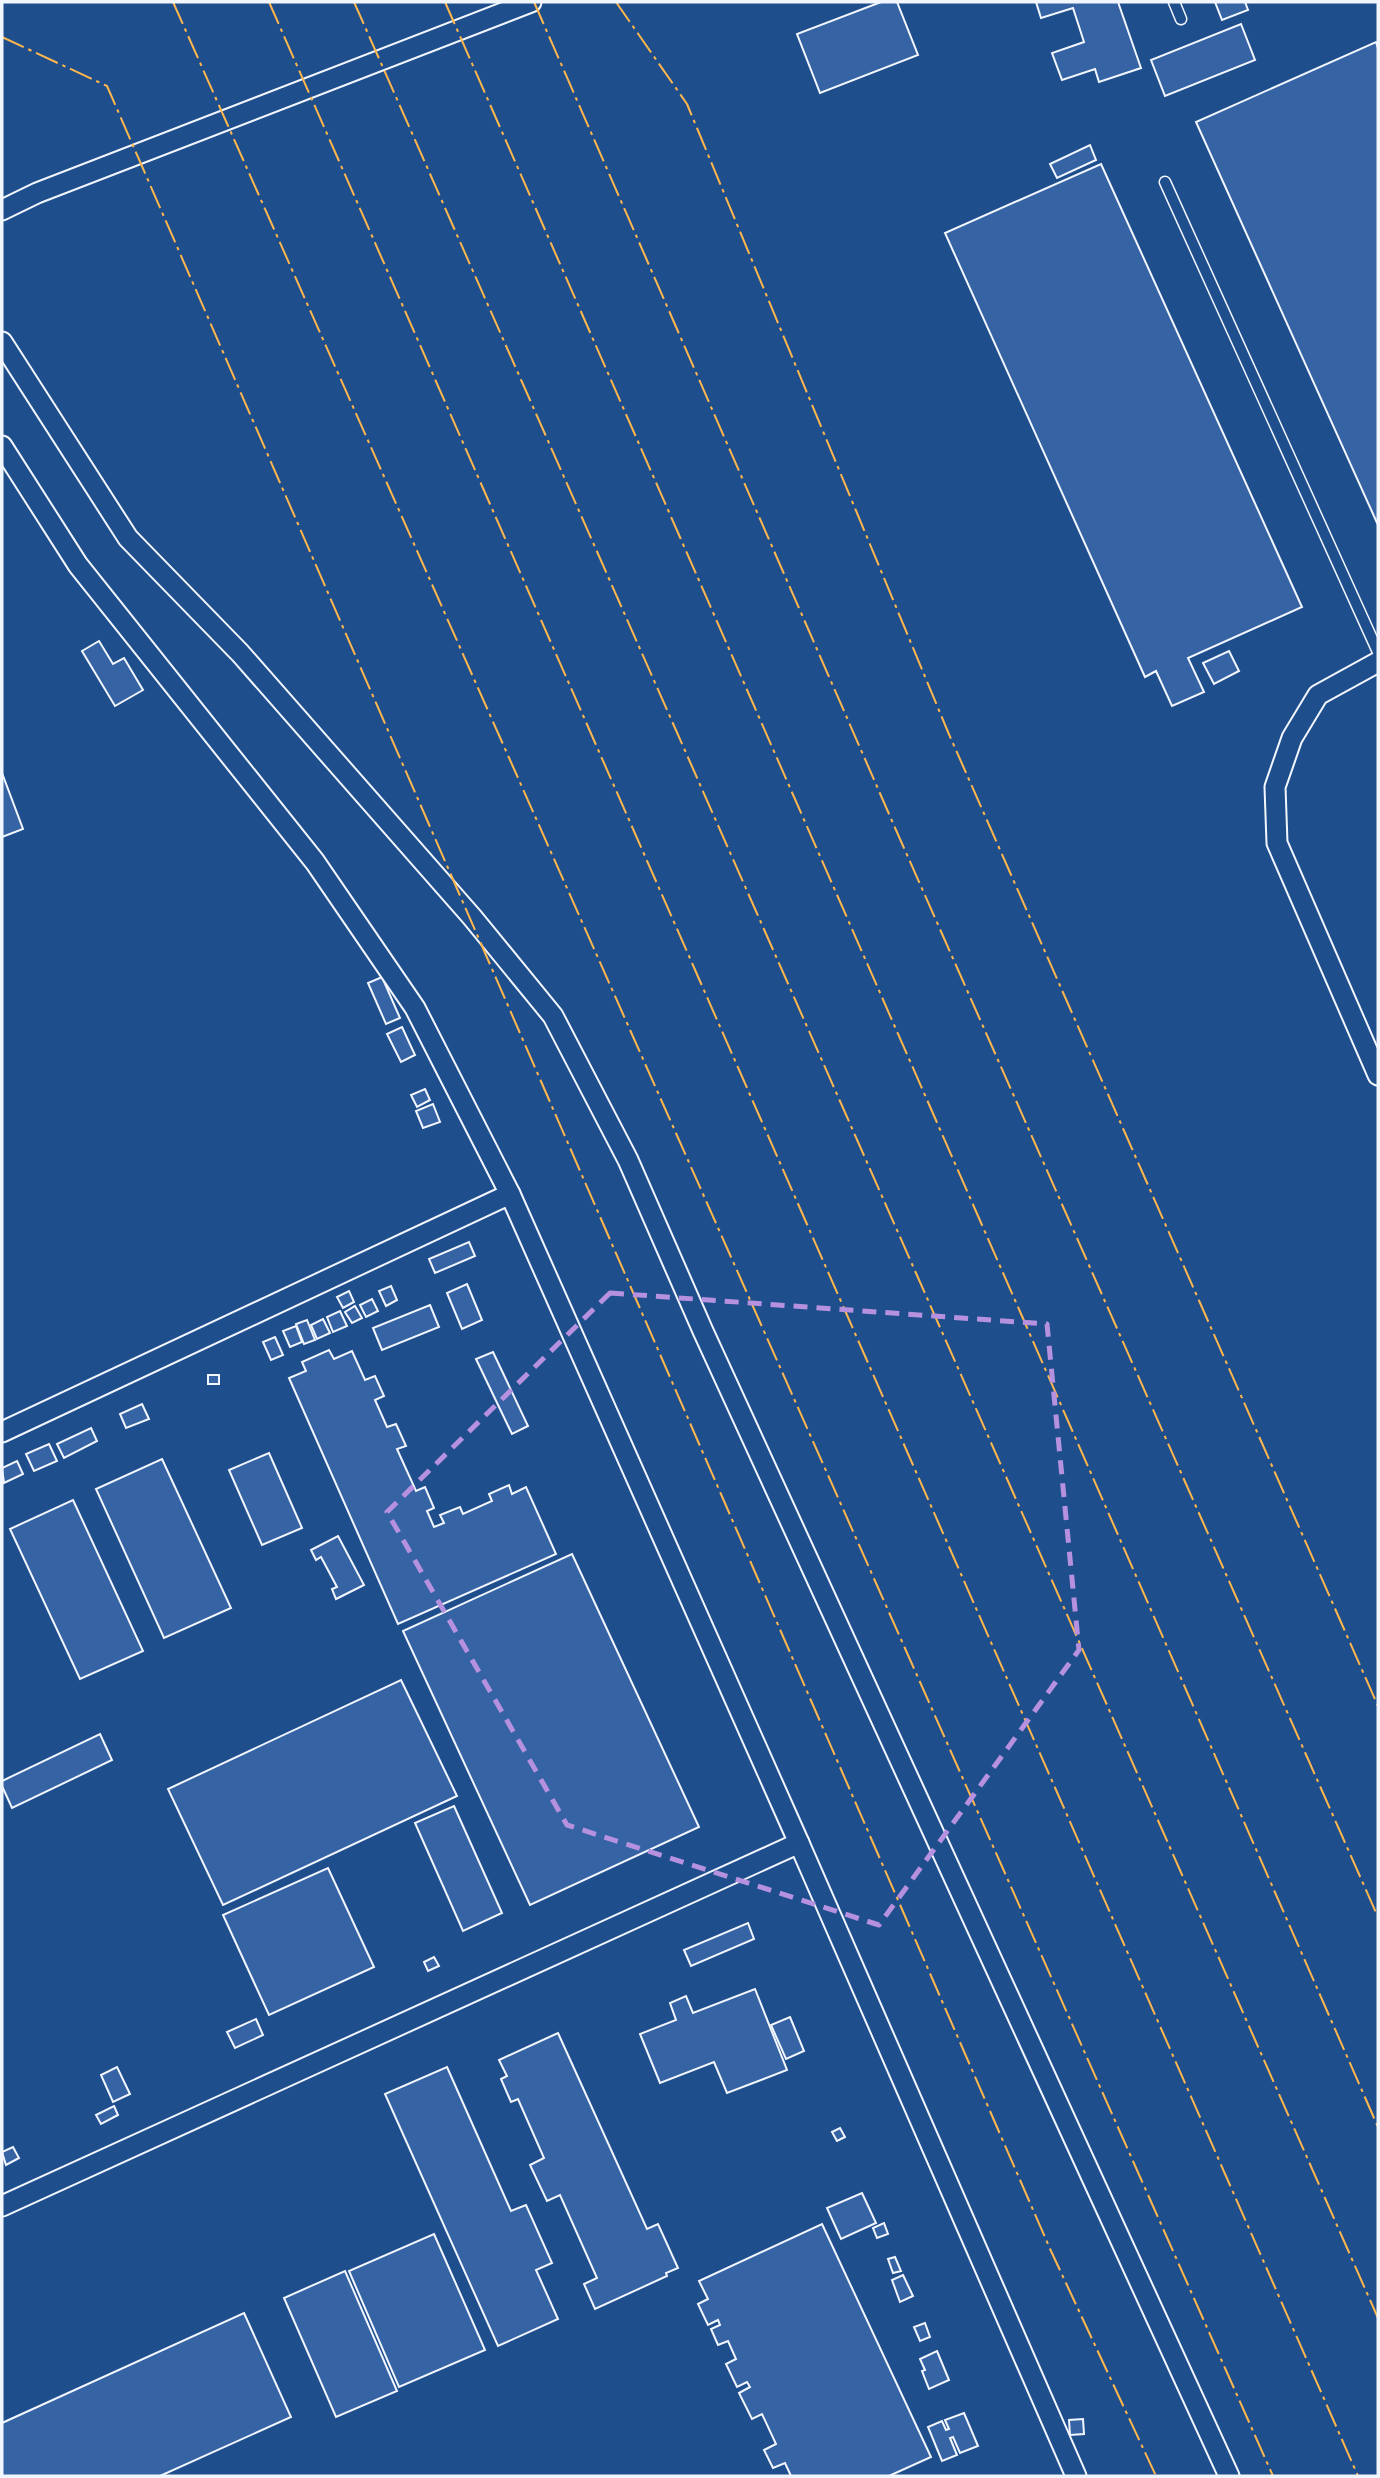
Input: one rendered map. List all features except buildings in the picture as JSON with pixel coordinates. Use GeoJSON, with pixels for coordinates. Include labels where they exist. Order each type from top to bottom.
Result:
{"type":"FeatureCollection","features":[{"type":"Feature","properties":{"kind":"street"},"geometry":{"type":"LineString","coordinates":[[2,209],[37,193],[531,2]]}},
{"type":"Feature","properties":{"kind":"street"},"geometry":{"type":"LineString","coordinates":[[2,342],[128,538],[240,653],[472,918],[553,1016],[628,1160],[703,1331],[1229,2476]]}},
{"type":"Feature","properties":{"kind":"street"},"geometry":{"type":"LineString","coordinates":[[2,446],[78,565],[315,862],[415,1008],[510,1194],[799,1843],[1076,2476]]}},
{"type":"Feature","properties":{"kind":"street"},"geometry":{"type":"LineString","coordinates":[[1378,662],[1318,695],[1292,738],[1275,787],[1277,843],[1378,1075]]}},
{"type":"Feature","properties":{"kind":"street"},"geometry":{"type":"LineString","coordinates":[[2,1432],[510,1194]]}},
{"type":"Feature","properties":{"kind":"street"},"geometry":{"type":"LineString","coordinates":[[2,2206],[799,1843]]}},
{"type":"Feature","properties":{"kind":"lane"},"geometry":{"type":"LineString","coordinates":[[1174,2],[1181,19]]}},
{"type":"Feature","properties":{"kind":"lane"},"geometry":{"type":"LineString","coordinates":[[1165,182],[1378,652]]}},
{"type":"Feature","properties":{"kind":"highlighted area"},"geometry":{"type":"Polygon","coordinates":[[[610,1293],[1047,1324],[1079,1650],[879,1925],[567,1825],[387,1512],[610,1293]]]}},
{"type":"Feature","properties":{"kind":"power"},"geometry":{"type":"LineString","coordinates":[[173,2],[1273,2476]]}},
{"type":"Feature","properties":{"kind":"power"},"geometry":{"type":"LineString","coordinates":[[269,2],[1358,2476]]}},
{"type":"Feature","properties":{"kind":"power"},"geometry":{"type":"LineString","coordinates":[[354,2],[1378,2318]]}},
{"type":"Feature","properties":{"kind":"power"},"geometry":{"type":"LineString","coordinates":[[445,2],[1378,2127]]}},
{"type":"Feature","properties":{"kind":"power"},"geometry":{"type":"LineString","coordinates":[[534,2],[896,830],[1378,1917]]}},
{"type":"Feature","properties":{"kind":"power"},"geometry":{"type":"LineString","coordinates":[[616,2],[687,104],[948,732],[1378,1706]]}},
{"type":"Feature","properties":{"kind":"power"},"geometry":{"type":"LineString","coordinates":[[2,37],[107,86],[1051,2251],[1156,2476]]}}]}
